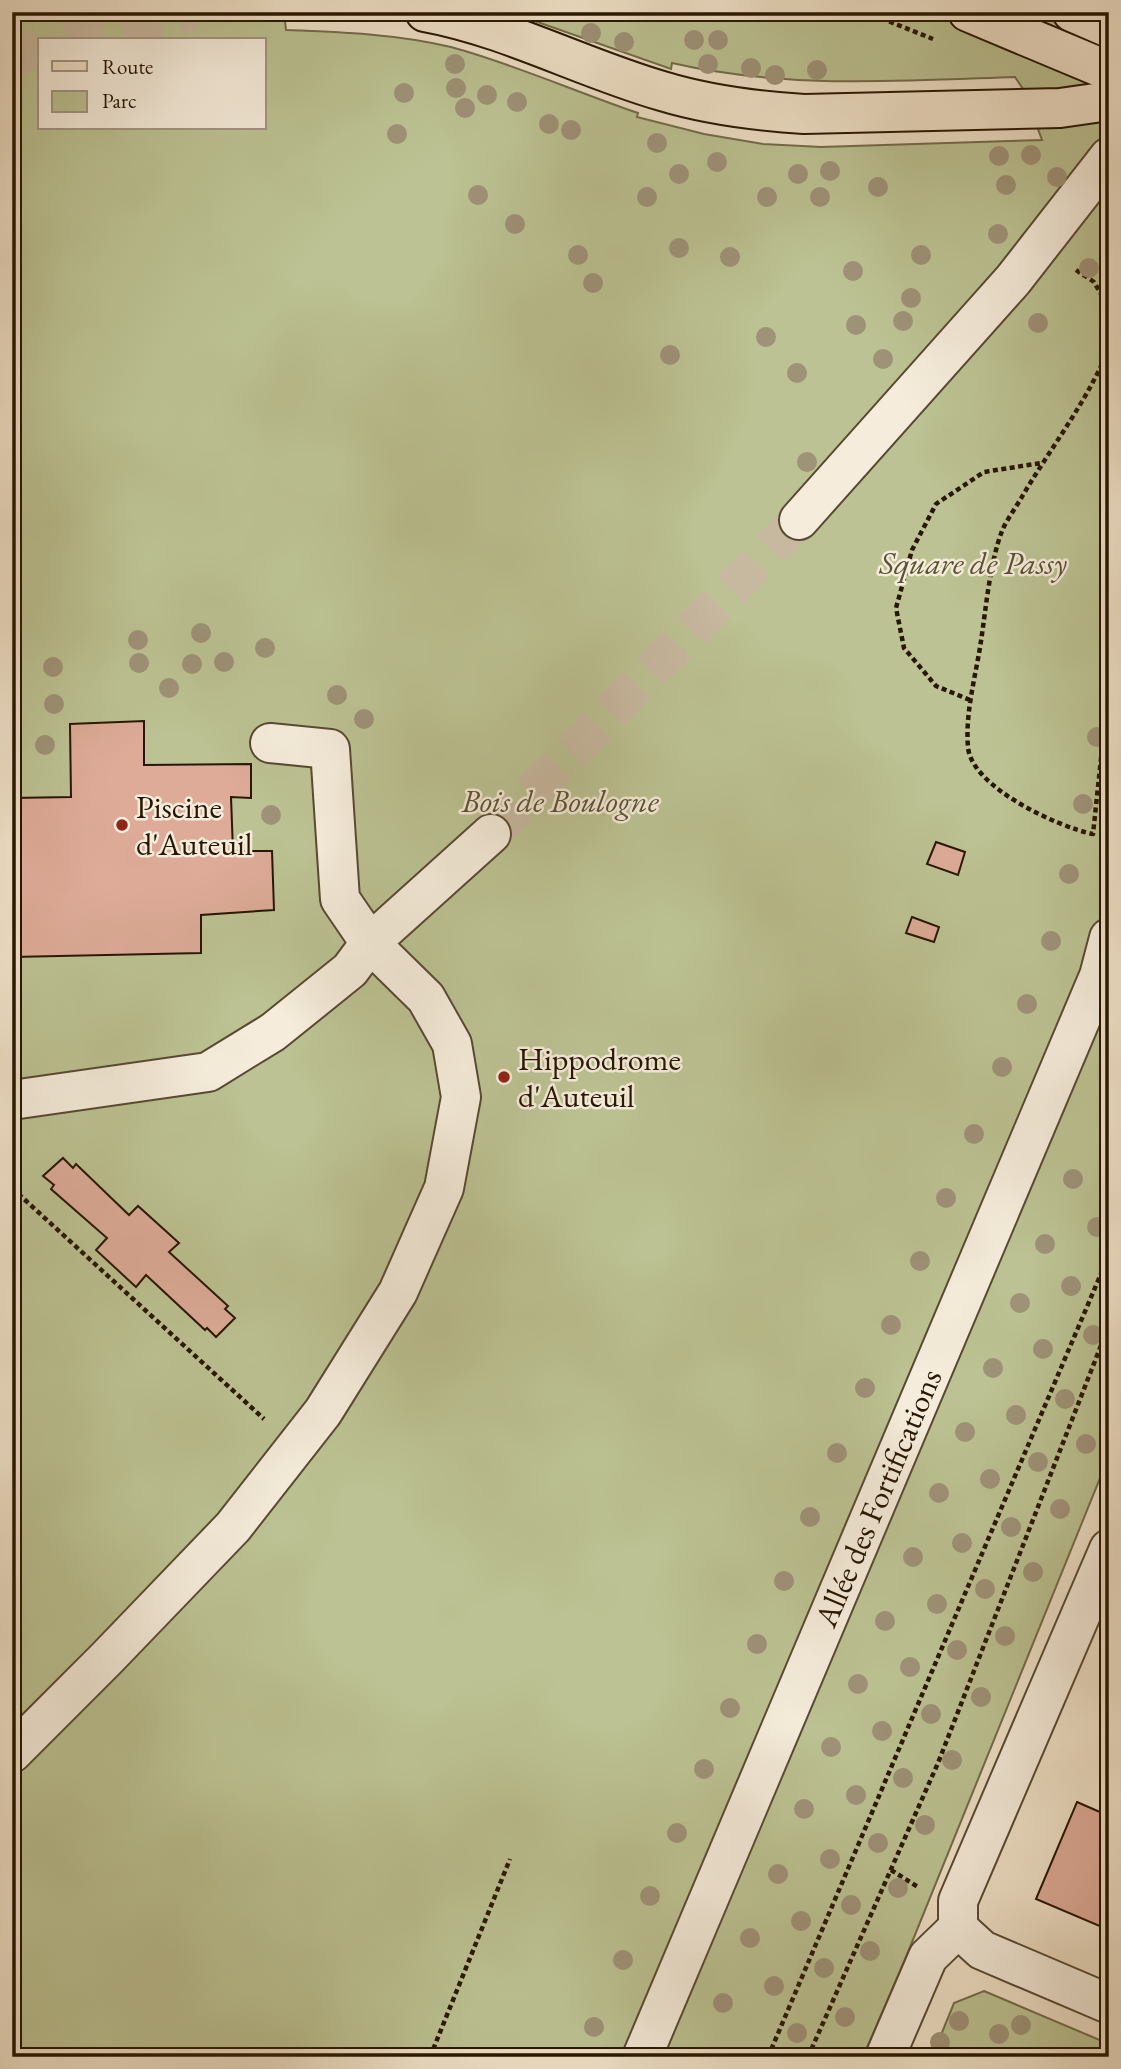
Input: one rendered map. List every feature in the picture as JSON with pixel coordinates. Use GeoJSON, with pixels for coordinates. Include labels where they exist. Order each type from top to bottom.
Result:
{"type":"FeatureCollection","features":[{"type":"Feature","properties":{"kind":"main road"},"geometry":{"type":"LineString","coordinates":[[425,12],[495,30],[662,91],[711,103],[762,111],[804,114],[1060,108],[1109,101]]}},
{"type":"Feature","properties":{"kind":"main road"},"geometry":{"type":"LineString","coordinates":[[968,12],[1109,71]]}},
{"type":"Feature","properties":{"kind":"main road"},"geometry":{"type":"LineString","coordinates":[[1072,12],[1109,28]]}},
{"type":"Feature","properties":{"kind":"street"},"geometry":{"type":"LineString","coordinates":[[799,520],[1013,280],[1109,157]]}},
{"type":"Feature","properties":{"kind":"street"},"geometry":{"type":"LineString","coordinates":[[12,1753],[233,1527],[323,1412],[398,1292],[444,1188],[461,1097],[452,1044],[426,998],[370,943],[340,900],[330,749],[271,743]]}},
{"type":"Feature","properties":{"kind":"street"},"geometry":{"type":"LineString","coordinates":[[12,1100],[208,1072],[272,1032],[350,970],[370,943],[491,834]]}},
{"type":"Feature","properties":{"kind":"street","name":"Allée des Fortifications"},"geometry":{"type":"LineString","coordinates":[[642,2057],[1099,976],[1109,938]]}},
{"type":"Feature","properties":{"kind":"street"},"geometry":{"type":"LineString","coordinates":[[885,2057],[928,1956],[958,1928],[958,1901],[1109,1549]]}},
{"type":"Feature","properties":{"kind":"street"},"geometry":{"type":"LineString","coordinates":[[958,1928],[982,1950],[1109,2004]]}},
{"type":"Feature","properties":{"kind":"path"},"geometry":{"type":"LineString","coordinates":[[1109,348],[1098,374],[1002,531],[990,578],[971,700],[968,749],[982,775],[1023,807],[1077,831],[1093,834],[1109,683]]}},
{"type":"Feature","properties":{"kind":"path"},"geometry":{"type":"LineString","coordinates":[[971,700],[936,686],[904,648],[896,608],[912,550],[936,504],[984,472],[1042,463]]}},
{"type":"Feature","properties":{"kind":"path"},"geometry":{"type":"LineString","coordinates":[[12,1188],[295,1448]]}},
{"type":"Feature","properties":{"kind":"path"},"geometry":{"type":"LineString","coordinates":[[768,2057],[1109,1255]]}},
{"type":"Feature","properties":{"kind":"path"},"geometry":{"type":"LineString","coordinates":[[808,2057],[937,1763],[1109,1325]]}},
{"type":"Feature","properties":{"kind":"path"},"geometry":{"type":"LineString","coordinates":[[430,2057],[510,1859]]}},
{"type":"Feature","properties":{"kind":"path"},"geometry":{"type":"LineString","coordinates":[[891,1870],[922,1889]]}},
{"type":"Feature","properties":{"kind":"green space","name":"Bois de Boulogne"},"geometry":{"type":"Polygon","coordinates":[[[12,12],[284,12],[286,30],[390,36],[451,47],[638,113],[637,117],[704,134],[763,144],[821,147],[1042,140],[1023,89],[1015,77],[800,80],[757,77],[672,63],[671,69],[509,12],[1109,12],[1109,1456],[863,2057],[12,2057],[12,12]]]}},
{"type":"Feature","properties":{"kind":"green space"},"geometry":{"type":"Polygon","coordinates":[[[984,1991],[1109,2044],[1109,2057],[932,2057],[954,2003],[984,1991]]]}},
{"type":"Feature","properties":{"kind":"building","name":"Piscine d'Auteuil"},"geometry":{"type":"Polygon","coordinates":[[[144,721],[144,765],[251,764],[251,798],[231,797],[233,851],[272,851],[274,910],[201,915],[201,953],[12,957],[12,798],[71,797],[70,724],[144,721]]]}},
{"type":"Feature","properties":{"kind":"building"},"geometry":{"type":"Polygon","coordinates":[[[936,842],[965,852],[958,875],[927,864],[936,842]]]}},
{"type":"Feature","properties":{"kind":"building"},"geometry":{"type":"Polygon","coordinates":[[[912,917],[939,927],[934,942],[906,933],[912,917]]]}},
{"type":"Feature","properties":{"kind":"building"},"geometry":{"type":"Polygon","coordinates":[[[63,1158],[73,1168],[76,1164],[129,1215],[138,1206],[179,1243],[169,1252],[228,1306],[225,1309],[235,1318],[216,1337],[146,1275],[136,1287],[96,1250],[107,1238],[51,1189],[54,1185],[43,1176],[63,1158]]]}},
{"type":"Feature","properties":{"kind":"building"},"geometry":{"type":"Polygon","coordinates":[[[1077,1802],[1109,1816],[1109,1930],[1036,1899],[1077,1802]]]}},
{"type":"Feature","properties":{"kind":"tunnel"},"geometry":{"type":"LineString","coordinates":[[74,38],[194,12]]}},
{"type":"Feature","properties":{"kind":"tunnel"},"geometry":{"type":"LineString","coordinates":[[12,58],[38,49]]}},
{"type":"Feature","properties":{"kind":"tunnel"},"geometry":{"type":"LineString","coordinates":[[491,834],[799,520]]}},
{"type":"Feature","properties":{"kind":"place","name":"Piscine d'Auteuil"},"geometry":{"type":"Point","coordinates":[122,825]}},
{"type":"Feature","properties":{"kind":"place","name":"Hippodrome d'Auteuil"},"geometry":{"type":"Point","coordinates":[504,1077]}},
{"type":"Feature","properties":{"kind":"park label","name":"Square de Passy"},"geometry":{"type":"Point","coordinates":[973,563]}}]}
